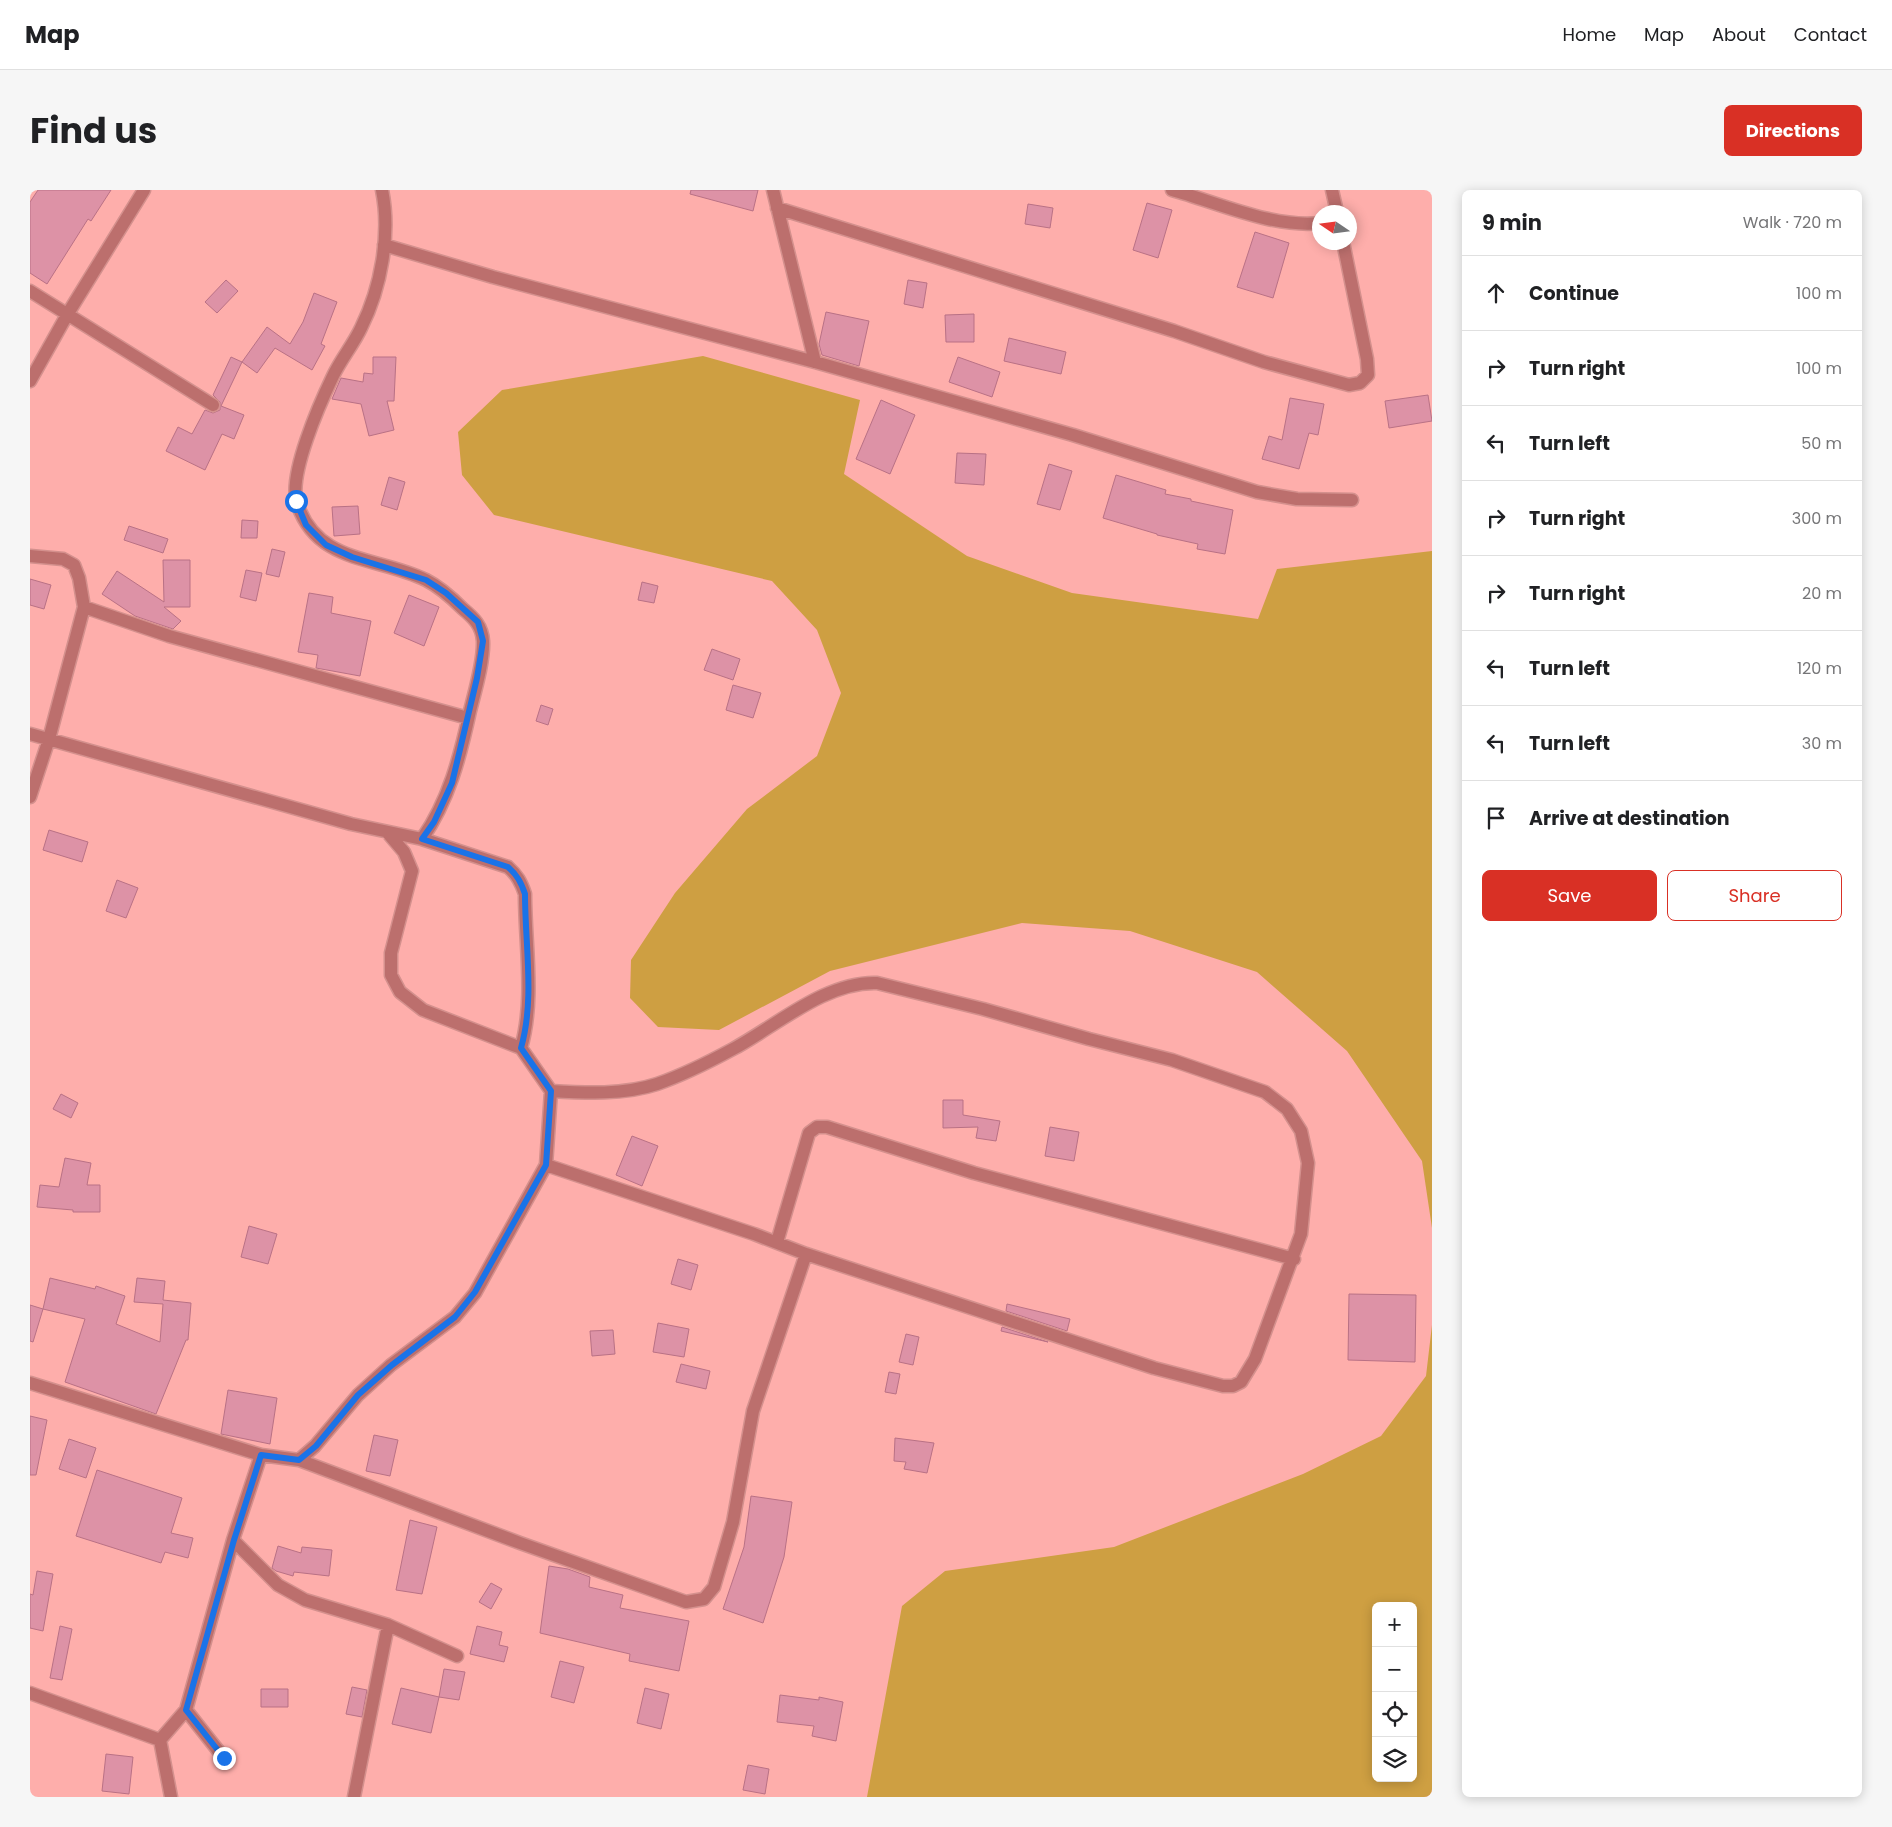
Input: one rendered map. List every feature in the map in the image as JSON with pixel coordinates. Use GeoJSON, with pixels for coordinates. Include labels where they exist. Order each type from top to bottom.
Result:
{"type":"FeatureCollection","features":[{"type":"Feature","properties":{"kind":"street"},"geometry":{"type":"LineString","coordinates":[[30,381],[67,315],[144,190]]}},
{"type":"Feature","properties":{"kind":"street"},"geometry":{"type":"LineString","coordinates":[[382,190],[385,205],[384,245],[376,286],[361,328],[333,375],[296,471],[296,501],[306,525],[326,545],[352,557],[426,580],[446,593],[478,622],[483,641],[468,718],[452,783],[434,822],[422,839]]}},
{"type":"Feature","properties":{"kind":"street"},"geometry":{"type":"LineString","coordinates":[[773,190],[815,362]]}},
{"type":"Feature","properties":{"kind":"street"},"geometry":{"type":"LineString","coordinates":[[1172,190],[1274,221],[1298,225],[1312,224]]}},
{"type":"Feature","properties":{"kind":"street"},"geometry":{"type":"LineString","coordinates":[[1332,190],[1335,205]]}},
{"type":"Feature","properties":{"kind":"street"},"geometry":{"type":"LineString","coordinates":[[777,208],[1147,323],[1264,362],[1349,385],[1360,384],[1368,375],[1367,359],[1345,250]]}},
{"type":"Feature","properties":{"kind":"street"},"geometry":{"type":"LineString","coordinates":[[384,245],[493,277],[815,362],[1073,435],[1257,492],[1297,499],[1352,500]]}},
{"type":"Feature","properties":{"kind":"street"},"geometry":{"type":"LineString","coordinates":[[30,291],[214,405]]}},
{"type":"Feature","properties":{"kind":"street"},"geometry":{"type":"LineString","coordinates":[[30,556],[64,559],[74,565],[80,578],[84,607],[30,797]]}},
{"type":"Feature","properties":{"kind":"street"},"geometry":{"type":"LineString","coordinates":[[84,607],[169,636],[468,718]]}},
{"type":"Feature","properties":{"kind":"street"},"geometry":{"type":"LineString","coordinates":[[30,734],[351,824],[422,839],[508,867],[516,874],[525,894],[528,994],[527,1027],[521,1048]]}},
{"type":"Feature","properties":{"kind":"street"},"geometry":{"type":"LineString","coordinates":[[299,1460],[316,1446],[358,1395],[392,1365],[455,1317],[475,1292],[546,1165],[551,1091],[521,1048],[423,1010],[400,992],[391,975],[391,954],[412,871],[404,852],[387,832]]}},
{"type":"Feature","properties":{"kind":"street"},"geometry":{"type":"LineString","coordinates":[[546,1165],[777,1242],[806,1254],[1154,1368],[1223,1386],[1233,1386],[1241,1382],[1255,1359],[1294,1259],[1301,1234],[1308,1163],[1301,1131],[1287,1109],[1265,1092],[1172,1060],[900,988],[861,983],[841,988],[800,1009],[734,1048],[655,1085],[608,1092],[551,1091]]}},
{"type":"Feature","properties":{"kind":"street"},"geometry":{"type":"LineString","coordinates":[[777,1242],[809,1133],[817,1127],[827,1127],[974,1173],[1294,1259]]}},
{"type":"Feature","properties":{"kind":"street"},"geometry":{"type":"LineString","coordinates":[[30,1383],[261,1455],[299,1460],[520,1543],[686,1602],[704,1598],[714,1587],[733,1522],[753,1411],[806,1254]]}},
{"type":"Feature","properties":{"kind":"street"},"geometry":{"type":"LineString","coordinates":[[160,1740],[186,1710],[234,1540],[261,1455]]}},
{"type":"Feature","properties":{"kind":"street"},"geometry":{"type":"LineString","coordinates":[[234,1540],[278,1585],[305,1600],[388,1625],[457,1656]]}},
{"type":"Feature","properties":{"kind":"street"},"geometry":{"type":"LineString","coordinates":[[354,1797],[388,1625]]}},
{"type":"Feature","properties":{"kind":"street"},"geometry":{"type":"LineString","coordinates":[[30,1693],[160,1740]]}},
{"type":"Feature","properties":{"kind":"street"},"geometry":{"type":"LineString","coordinates":[[186,1710],[224,1758]]}},
{"type":"Feature","properties":{"kind":"street"},"geometry":{"type":"LineString","coordinates":[[160,1740],[171,1797]]}},
{"type":"Feature","properties":{"kind":"shaded area"},"geometry":{"type":"Polygon","coordinates":[[[703,356],[860,400],[844,474],[967,556],[1072,593],[1258,619],[1277,569],[1432,551],[1432,1228],[1422,1161],[1347,1051],[1257,972],[1130,931],[1022,923],[830,971],[719,1030],[658,1027],[630,998],[631,960],[675,893],[747,809],[817,756],[841,693],[817,630],[772,581],[494,515],[462,475],[458,432],[502,390],[703,356]]]}},
{"type":"Feature","properties":{"kind":"shaded area"},"geometry":{"type":"Polygon","coordinates":[[[1432,1325],[1432,1797],[867,1797],[902,1606],[945,1571],[1114,1547],[1303,1474],[1381,1436],[1426,1376],[1432,1325]]]}},
{"type":"Feature","properties":{"kind":"building"},"geometry":{"type":"Polygon","coordinates":[[[38,190],[111,190],[91,221],[88,219],[47,284],[30,273],[30,202],[38,190]]]}},
{"type":"Feature","properties":{"kind":"building"},"geometry":{"type":"Polygon","coordinates":[[[691,190],[758,190],[753,211],[690,194],[691,190]]]}},
{"type":"Feature","properties":{"kind":"building"},"geometry":{"type":"Polygon","coordinates":[[[1147,203],[1172,210],[1158,258],[1133,250],[1147,203]]]}},
{"type":"Feature","properties":{"kind":"building"},"geometry":{"type":"Polygon","coordinates":[[[1028,204],[1053,208],[1050,228],[1025,224],[1028,204]]]}},
{"type":"Feature","properties":{"kind":"building"},"geometry":{"type":"Polygon","coordinates":[[[1255,232],[1289,243],[1273,298],[1237,287],[1255,232]]]}},
{"type":"Feature","properties":{"kind":"building"},"geometry":{"type":"Polygon","coordinates":[[[226,280],[238,291],[217,313],[205,302],[226,280]]]}},
{"type":"Feature","properties":{"kind":"building"},"geometry":{"type":"Polygon","coordinates":[[[908,280],[927,283],[923,308],[904,304],[908,280]]]}},
{"type":"Feature","properties":{"kind":"building"},"geometry":{"type":"Polygon","coordinates":[[[314,293],[337,302],[321,344],[325,346],[312,370],[275,348],[257,373],[242,362],[267,327],[290,344],[303,322],[314,293]]]}},
{"type":"Feature","properties":{"kind":"building"},"geometry":{"type":"Polygon","coordinates":[[[826,312],[869,321],[859,366],[822,355],[819,344],[826,312]]]}},
{"type":"Feature","properties":{"kind":"building"},"geometry":{"type":"Polygon","coordinates":[[[974,314],[974,342],[946,342],[945,315],[974,314]]]}},
{"type":"Feature","properties":{"kind":"building"},"geometry":{"type":"Polygon","coordinates":[[[1009,338],[1066,352],[1061,374],[1004,361],[1009,338]]]}},
{"type":"Feature","properties":{"kind":"building"},"geometry":{"type":"Polygon","coordinates":[[[231,357],[242,362],[221,406],[244,415],[234,439],[222,434],[205,470],[166,451],[178,427],[192,434],[205,410],[213,413],[220,410],[220,402],[213,395],[231,357]]]}},
{"type":"Feature","properties":{"kind":"building"},"geometry":{"type":"Polygon","coordinates":[[[373,357],[396,357],[394,401],[387,401],[394,430],[369,436],[361,404],[332,399],[341,378],[363,382],[364,373],[373,374],[373,357]]]}},
{"type":"Feature","properties":{"kind":"building"},"geometry":{"type":"Polygon","coordinates":[[[958,357],[1000,372],[992,397],[949,382],[958,357]]]}},
{"type":"Feature","properties":{"kind":"building"},"geometry":{"type":"Polygon","coordinates":[[[1428,395],[1432,421],[1389,428],[1385,401],[1428,395]]]}},
{"type":"Feature","properties":{"kind":"building"},"geometry":{"type":"Polygon","coordinates":[[[1290,398],[1324,404],[1318,435],[1309,433],[1299,469],[1262,459],[1269,436],[1282,440],[1290,398]]]}},
{"type":"Feature","properties":{"kind":"building"},"geometry":{"type":"Polygon","coordinates":[[[881,400],[915,415],[890,474],[856,459],[881,400]]]}},
{"type":"Feature","properties":{"kind":"building"},"geometry":{"type":"Polygon","coordinates":[[[957,453],[986,454],[984,485],[955,483],[957,453]]]}},
{"type":"Feature","properties":{"kind":"building"},"geometry":{"type":"Polygon","coordinates":[[[1049,464],[1072,471],[1060,510],[1037,504],[1049,464]]]}},
{"type":"Feature","properties":{"kind":"building"},"geometry":{"type":"Polygon","coordinates":[[[1116,475],[1166,490],[1165,494],[1233,510],[1225,554],[1197,549],[1198,544],[1157,535],[1103,518],[1116,475]]]}},
{"type":"Feature","properties":{"kind":"building"},"geometry":{"type":"Polygon","coordinates":[[[389,477],[405,482],[397,510],[381,505],[389,477]]]}},
{"type":"Feature","properties":{"kind":"building"},"geometry":{"type":"Polygon","coordinates":[[[358,506],[360,534],[334,536],[332,507],[358,506]]]}},
{"type":"Feature","properties":{"kind":"building"},"geometry":{"type":"Polygon","coordinates":[[[242,520],[258,521],[257,538],[241,538],[242,520]]]}},
{"type":"Feature","properties":{"kind":"building"},"geometry":{"type":"Polygon","coordinates":[[[129,526],[168,539],[163,553],[124,540],[129,526]]]}},
{"type":"Feature","properties":{"kind":"building"},"geometry":{"type":"Polygon","coordinates":[[[272,549],[285,552],[279,577],[266,574],[272,549]]]}},
{"type":"Feature","properties":{"kind":"building"},"geometry":{"type":"Polygon","coordinates":[[[163,560],[190,560],[190,607],[164,607],[181,621],[173,629],[135,616],[102,594],[117,571],[164,602],[163,560]]]}},
{"type":"Feature","properties":{"kind":"building"},"geometry":{"type":"Polygon","coordinates":[[[246,570],[262,573],[256,601],[240,597],[246,570]]]}},
{"type":"Feature","properties":{"kind":"building"},"geometry":{"type":"Polygon","coordinates":[[[30,579],[51,585],[44,609],[30,605],[30,579]]]}},
{"type":"Feature","properties":{"kind":"building"},"geometry":{"type":"Polygon","coordinates":[[[642,582],[658,586],[654,603],[638,600],[642,582]]]}},
{"type":"Feature","properties":{"kind":"building"},"geometry":{"type":"Polygon","coordinates":[[[309,593],[333,597],[331,613],[371,621],[360,676],[316,668],[318,655],[298,652],[309,593]]]}},
{"type":"Feature","properties":{"kind":"building"},"geometry":{"type":"Polygon","coordinates":[[[409,595],[439,607],[424,646],[394,633],[409,595]]]}},
{"type":"Feature","properties":{"kind":"building"},"geometry":{"type":"Polygon","coordinates":[[[712,649],[740,659],[733,680],[704,670],[712,649]]]}},
{"type":"Feature","properties":{"kind":"building"},"geometry":{"type":"Polygon","coordinates":[[[733,685],[761,693],[753,718],[726,710],[733,685]]]}},
{"type":"Feature","properties":{"kind":"building"},"geometry":{"type":"Polygon","coordinates":[[[541,705],[553,709],[548,725],[536,721],[541,705]]]}},
{"type":"Feature","properties":{"kind":"building"},"geometry":{"type":"Polygon","coordinates":[[[49,830],[88,842],[82,862],[43,850],[49,830]]]}},
{"type":"Feature","properties":{"kind":"building"},"geometry":{"type":"Polygon","coordinates":[[[117,880],[138,888],[126,918],[106,911],[117,880]]]}},
{"type":"Feature","properties":{"kind":"building"},"geometry":{"type":"Polygon","coordinates":[[[61,1094],[78,1103],[71,1118],[53,1109],[61,1094]]]}},
{"type":"Feature","properties":{"kind":"building"},"geometry":{"type":"Polygon","coordinates":[[[943,1100],[963,1100],[963,1115],[1000,1121],[996,1141],[976,1138],[978,1127],[943,1128],[943,1100]]]}},
{"type":"Feature","properties":{"kind":"building"},"geometry":{"type":"Polygon","coordinates":[[[1050,1127],[1079,1132],[1074,1161],[1045,1156],[1050,1127]]]}},
{"type":"Feature","properties":{"kind":"building"},"geometry":{"type":"Polygon","coordinates":[[[632,1136],[658,1146],[642,1186],[616,1175],[632,1136]]]}},
{"type":"Feature","properties":{"kind":"building"},"geometry":{"type":"Polygon","coordinates":[[[65,1158],[91,1163],[87,1185],[100,1185],[100,1212],[73,1212],[73,1210],[37,1207],[40,1185],[59,1187],[65,1158]]]}},
{"type":"Feature","properties":{"kind":"building"},"geometry":{"type":"Polygon","coordinates":[[[249,1226],[277,1234],[268,1264],[241,1257],[249,1226]]]}},
{"type":"Feature","properties":{"kind":"building"},"geometry":{"type":"Polygon","coordinates":[[[678,1259],[698,1265],[691,1290],[671,1284],[678,1259]]]}},
{"type":"Feature","properties":{"kind":"building"},"geometry":{"type":"Polygon","coordinates":[[[50,1278],[95,1289],[96,1286],[125,1296],[116,1324],[160,1342],[163,1304],[134,1302],[137,1278],[165,1281],[163,1300],[191,1303],[188,1340],[186,1340],[156,1414],[65,1382],[85,1319],[43,1309],[50,1278]]]}},
{"type":"Feature","properties":{"kind":"building"},"geometry":{"type":"Polygon","coordinates":[[[1349,1294],[1416,1295],[1415,1362],[1348,1360],[1349,1294]]]}},
{"type":"Feature","properties":{"kind":"building"},"geometry":{"type":"Polygon","coordinates":[[[1007,1304],[1070,1319],[1067,1331],[1006,1311],[1007,1304]]]}},
{"type":"Feature","properties":{"kind":"building"},"geometry":{"type":"Polygon","coordinates":[[[30,1305],[43,1309],[33,1342],[30,1341],[30,1305]]]}},
{"type":"Feature","properties":{"kind":"building"},"geometry":{"type":"Polygon","coordinates":[[[658,1323],[689,1329],[684,1357],[653,1352],[658,1323]]]}},
{"type":"Feature","properties":{"kind":"building"},"geometry":{"type":"Polygon","coordinates":[[[1002,1327],[1048,1342],[1001,1331],[1002,1327]]]}},
{"type":"Feature","properties":{"kind":"building"},"geometry":{"type":"Polygon","coordinates":[[[613,1330],[615,1354],[592,1356],[590,1331],[613,1330]]]}},
{"type":"Feature","properties":{"kind":"building"},"geometry":{"type":"Polygon","coordinates":[[[906,1334],[919,1337],[913,1365],[899,1362],[906,1334]]]}},
{"type":"Feature","properties":{"kind":"building"},"geometry":{"type":"Polygon","coordinates":[[[681,1364],[710,1371],[706,1389],[676,1382],[681,1364]]]}},
{"type":"Feature","properties":{"kind":"building"},"geometry":{"type":"Polygon","coordinates":[[[889,1372],[900,1374],[896,1394],[885,1392],[889,1372]]]}},
{"type":"Feature","properties":{"kind":"building"},"geometry":{"type":"Polygon","coordinates":[[[228,1390],[277,1398],[270,1444],[221,1434],[228,1390]]]}},
{"type":"Feature","properties":{"kind":"building"},"geometry":{"type":"Polygon","coordinates":[[[30,1416],[47,1420],[36,1475],[30,1475],[30,1416]]]}},
{"type":"Feature","properties":{"kind":"building"},"geometry":{"type":"Polygon","coordinates":[[[374,1435],[398,1440],[390,1476],[366,1471],[374,1435]]]}},
{"type":"Feature","properties":{"kind":"building"},"geometry":{"type":"Polygon","coordinates":[[[895,1438],[934,1443],[927,1473],[904,1469],[906,1462],[894,1461],[895,1438]]]}},
{"type":"Feature","properties":{"kind":"building"},"geometry":{"type":"Polygon","coordinates":[[[69,1439],[96,1448],[86,1478],[59,1469],[69,1439]]]}},
{"type":"Feature","properties":{"kind":"building"},"geometry":{"type":"Polygon","coordinates":[[[97,1470],[182,1498],[171,1533],[193,1538],[188,1558],[165,1552],[161,1563],[76,1536],[97,1470]]]}},
{"type":"Feature","properties":{"kind":"building"},"geometry":{"type":"Polygon","coordinates":[[[751,1496],[792,1502],[784,1557],[763,1623],[723,1609],[744,1547],[751,1496]]]}},
{"type":"Feature","properties":{"kind":"building"},"geometry":{"type":"Polygon","coordinates":[[[410,1520],[437,1527],[422,1594],[396,1590],[410,1520]]]}},
{"type":"Feature","properties":{"kind":"building"},"geometry":{"type":"Polygon","coordinates":[[[278,1546],[301,1553],[302,1547],[332,1550],[329,1576],[294,1572],[293,1576],[276,1571],[272,1568],[278,1546]]]}},
{"type":"Feature","properties":{"kind":"building"},"geometry":{"type":"Polygon","coordinates":[[[549,1566],[568,1569],[590,1577],[589,1587],[623,1595],[620,1608],[689,1621],[679,1671],[629,1661],[630,1654],[540,1633],[549,1566]]]}},
{"type":"Feature","properties":{"kind":"building"},"geometry":{"type":"Polygon","coordinates":[[[37,1571],[53,1574],[43,1631],[30,1628],[30,1594],[33,1595],[37,1571]]]}},
{"type":"Feature","properties":{"kind":"building"},"geometry":{"type":"Polygon","coordinates":[[[491,1583],[502,1589],[491,1609],[479,1602],[491,1583]]]}},
{"type":"Feature","properties":{"kind":"building"},"geometry":{"type":"Polygon","coordinates":[[[60,1626],[72,1629],[62,1680],[50,1678],[60,1626]]]}},
{"type":"Feature","properties":{"kind":"building"},"geometry":{"type":"Polygon","coordinates":[[[477,1626],[502,1632],[499,1645],[508,1647],[504,1662],[470,1654],[477,1626]]]}},
{"type":"Feature","properties":{"kind":"building"},"geometry":{"type":"Polygon","coordinates":[[[560,1661],[584,1667],[574,1703],[551,1697],[560,1661]]]}},
{"type":"Feature","properties":{"kind":"building"},"geometry":{"type":"Polygon","coordinates":[[[444,1669],[465,1672],[459,1700],[439,1697],[444,1669]]]}},
{"type":"Feature","properties":{"kind":"building"},"geometry":{"type":"Polygon","coordinates":[[[352,1687],[367,1690],[362,1717],[346,1714],[352,1687]]]}},
{"type":"Feature","properties":{"kind":"building"},"geometry":{"type":"Polygon","coordinates":[[[401,1688],[439,1697],[431,1733],[392,1724],[401,1688]]]}},
{"type":"Feature","properties":{"kind":"building"},"geometry":{"type":"Polygon","coordinates":[[[645,1688],[669,1694],[661,1729],[637,1723],[645,1688]]]}},
{"type":"Feature","properties":{"kind":"building"},"geometry":{"type":"Polygon","coordinates":[[[261,1689],[288,1689],[288,1707],[261,1707],[261,1689]]]}},
{"type":"Feature","properties":{"kind":"building"},"geometry":{"type":"Polygon","coordinates":[[[780,1695],[819,1700],[819,1697],[843,1702],[836,1741],[812,1736],[814,1726],[777,1722],[780,1695]]]}},
{"type":"Feature","properties":{"kind":"building"},"geometry":{"type":"Polygon","coordinates":[[[106,1754],[133,1757],[129,1794],[102,1791],[106,1754]]]}},
{"type":"Feature","properties":{"kind":"building"},"geometry":{"type":"Polygon","coordinates":[[[748,1765],[769,1769],[765,1794],[743,1790],[748,1765]]]}},
{"type":"Feature","properties":{"kind":"route"},"geometry":{"type":"LineString","coordinates":[[224,1758],[186,1710],[234,1540],[261,1455],[299,1460],[316,1446],[358,1395],[392,1365],[455,1317],[475,1292],[546,1165],[551,1091],[521,1048],[527,1027],[528,994],[525,894],[522,884],[516,874],[508,867],[422,839],[434,822],[452,783],[477,678],[483,641],[478,622],[446,593],[426,580],[352,557],[326,545],[306,525],[296,501]]}}]}
